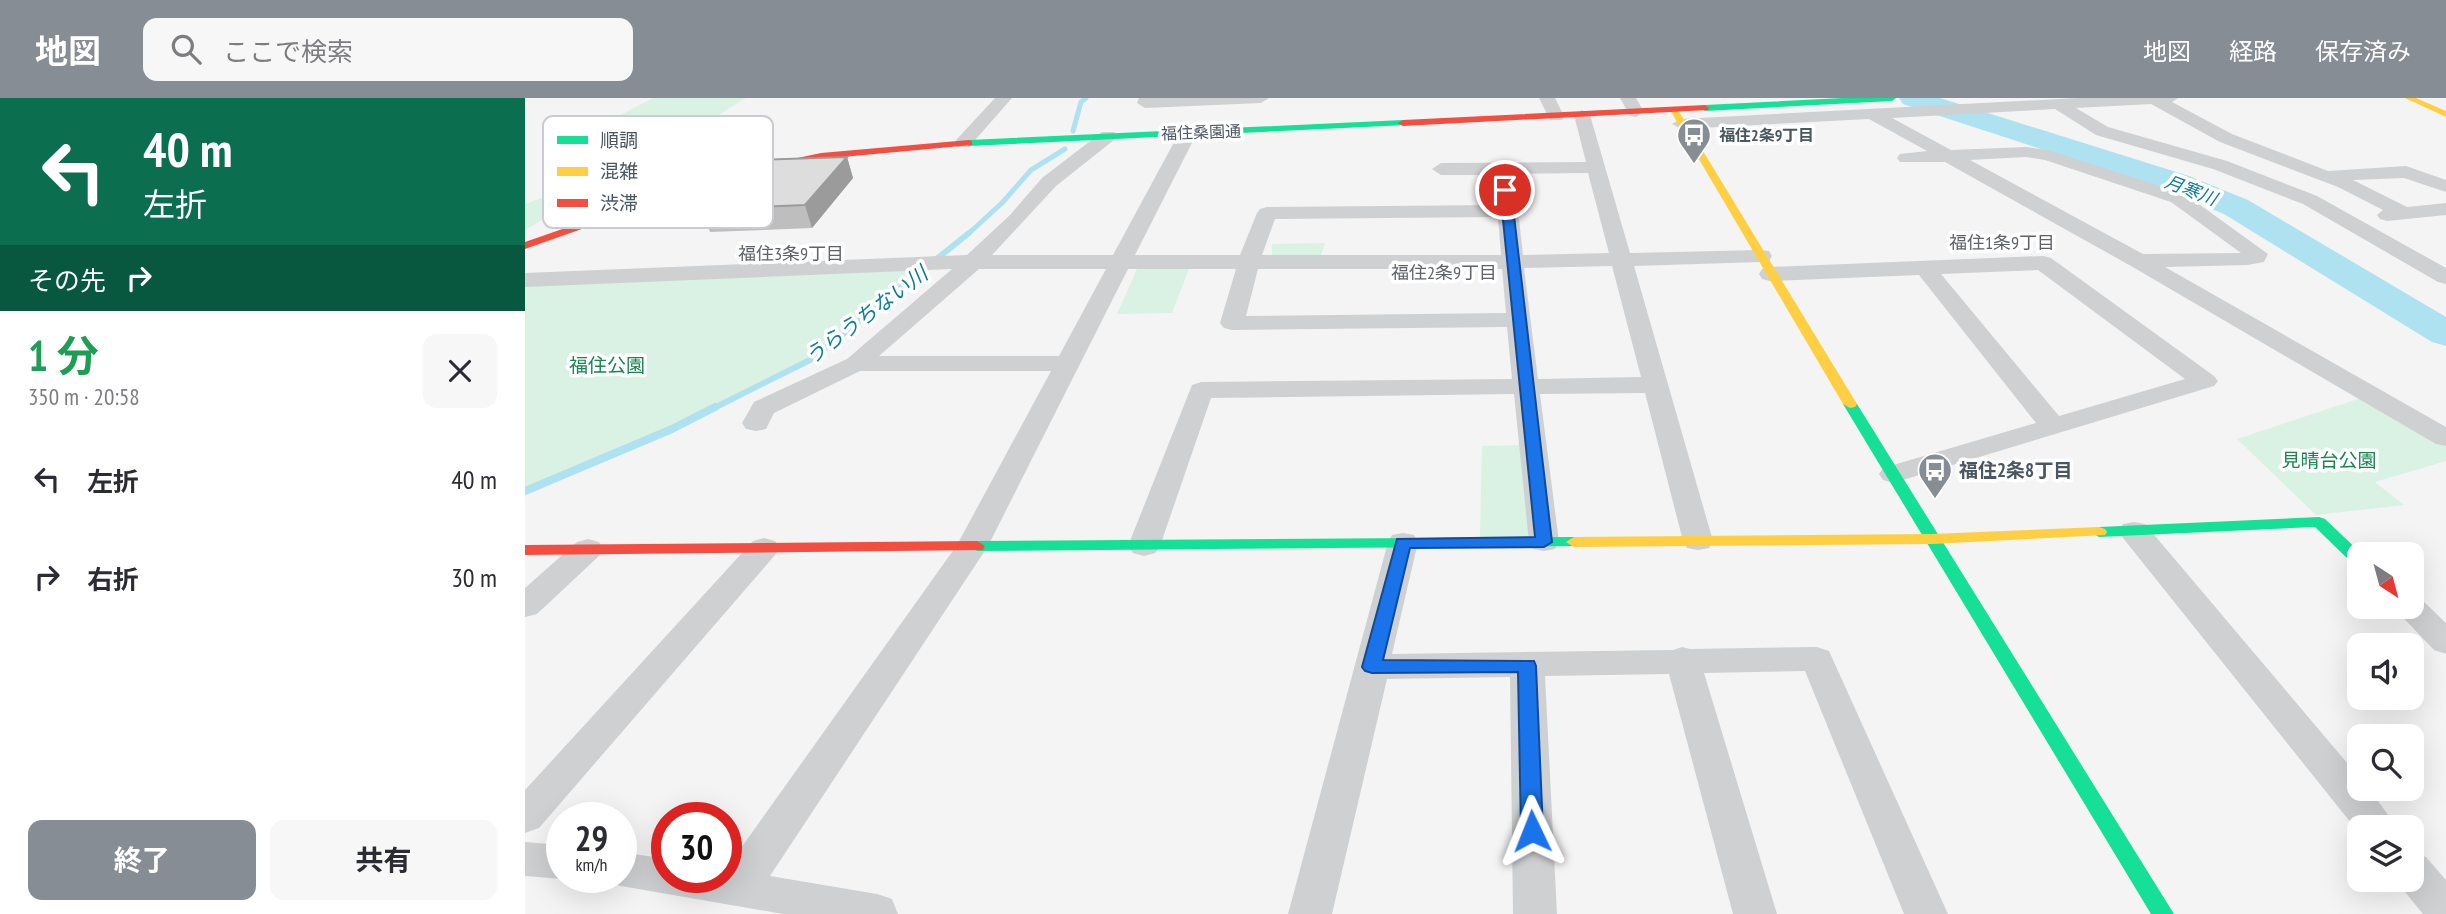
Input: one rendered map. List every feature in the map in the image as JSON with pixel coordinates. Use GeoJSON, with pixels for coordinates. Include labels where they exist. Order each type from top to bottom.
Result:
{"type":"FeatureCollection","features":[{"type":"Feature","properties":{"kind":"street"},"geometry":{"type":"LineString","coordinates":[[964,143],[1004,98]]}},
{"type":"Feature","properties":{"kind":"street"},"geometry":{"type":"LineString","coordinates":[[1147,98],[1145,103],[1261,98]]}},
{"type":"Feature","properties":{"kind":"street"},"geometry":{"type":"LineString","coordinates":[[1547,98],[1556,116]]}},
{"type":"Feature","properties":{"kind":"street","name":"福住桑園通"},"geometry":{"type":"LineString","coordinates":[[773,166],[821,156],[964,143],[1582,115],[1632,105],[1678,117],[1719,103],[1892,98]]}},
{"type":"Feature","properties":{"kind":"street"},"geometry":{"type":"LineString","coordinates":[[2151,911],[1932,539],[1678,117],[1874,114],[1976,109],[2002,102],[2058,104],[2170,98]]}},
{"type":"Feature","properties":{"kind":"street"},"geometry":{"type":"LineString","coordinates":[[2409,98],[2446,114]]}},
{"type":"Feature","properties":{"kind":"street"},"geometry":{"type":"LineString","coordinates":[[1225,99],[1228,131]]}},
{"type":"Feature","properties":{"kind":"street"},"geometry":{"type":"LineString","coordinates":[[2154,99],[2226,138],[2345,183],[2406,214]]}},
{"type":"Feature","properties":{"kind":"street"},"geometry":{"type":"LineString","coordinates":[[2058,104],[2102,131],[2220,165],[2310,200],[2446,277]]}},
{"type":"Feature","properties":{"kind":"street"},"geometry":{"type":"LineString","coordinates":[[1874,114],[2139,261],[2446,438]]}},
{"type":"Feature","properties":{"kind":"street"},"geometry":{"type":"LineString","coordinates":[[1582,115],[1698,541]]}},
{"type":"Feature","properties":{"kind":"street"},"geometry":{"type":"LineString","coordinates":[[742,884],[972,546],[1188,133]]}},
{"type":"Feature","properties":{"kind":"street"},"geometry":{"type":"LineString","coordinates":[[756,423],[763,408],[856,364],[973,262],[1017,219],[1049,181],[1108,136]]}},
{"type":"Feature","properties":{"kind":"street"},"geometry":{"type":"LineString","coordinates":[[1906,158],[2025,152],[2048,155],[2178,198],[2257,254],[2256,257],[2248,259],[2139,261]]}},
{"type":"Feature","properties":{"kind":"street"},"geometry":{"type":"LineString","coordinates":[[1441,169],[1595,167]]}},
{"type":"Feature","properties":{"kind":"street"},"geometry":{"type":"LineString","coordinates":[[1504,169],[1518,320],[1544,542]]}},
{"type":"Feature","properties":{"kind":"street"},"geometry":{"type":"LineString","coordinates":[[2322,176],[2406,172],[2446,186]]}},
{"type":"Feature","properties":{"kind":"street"},"geometry":{"type":"LineString","coordinates":[[2341,218],[2446,209]]}},
{"type":"Feature","properties":{"kind":"street"},"geometry":{"type":"LineString","coordinates":[[1507,211],[1266,213],[1232,323],[1518,320]]}},
{"type":"Feature","properties":{"kind":"street","name":"福住桑園通"},"geometry":{"type":"LineString","coordinates":[[525,246],[570,228]]}},
{"type":"Feature","properties":{"kind":"street"},"geometry":{"type":"LineString","coordinates":[[525,280],[947,262],[1621,260],[1925,268],[2043,263],[2204,382],[1893,474]]}},
{"type":"Feature","properties":{"kind":"street"},"geometry":{"type":"LineString","coordinates":[[1925,268],[2054,426]]}},
{"type":"Feature","properties":{"kind":"street"},"geometry":{"type":"LineString","coordinates":[[856,364],[1069,363]]}},
{"type":"Feature","properties":{"kind":"street"},"geometry":{"type":"LineString","coordinates":[[1144,546],[1201,390],[1654,385]]}},
{"type":"Feature","properties":{"kind":"street"},"geometry":{"type":"LineString","coordinates":[[525,550],[1932,539],[2319,522],[2347,549]]}},
{"type":"Feature","properties":{"kind":"street"},"geometry":{"type":"LineString","coordinates":[[2134,531],[2367,815]]}},
{"type":"Feature","properties":{"kind":"street"},"geometry":{"type":"LineString","coordinates":[[1310,914],[1403,542]]}},
{"type":"Feature","properties":{"kind":"street"},"geometry":{"type":"LineString","coordinates":[[525,817],[764,548]]}},
{"type":"Feature","properties":{"kind":"street"},"geometry":{"type":"LineString","coordinates":[[525,606],[588,549]]}},
{"type":"Feature","properties":{"kind":"street"},"geometry":{"type":"LineString","coordinates":[[2423,620],[2446,642]]}},
{"type":"Feature","properties":{"kind":"street"},"geometry":{"type":"LineString","coordinates":[[1372,667],[1527,666],[1682,659],[1817,659],[1926,914]]}},
{"type":"Feature","properties":{"kind":"street"},"geometry":{"type":"LineString","coordinates":[[1682,659],[1755,914]]}},
{"type":"Feature","properties":{"kind":"street"},"geometry":{"type":"LineString","coordinates":[[1527,666],[1535,914]]}},
{"type":"Feature","properties":{"kind":"street"},"geometry":{"type":"LineString","coordinates":[[525,859],[546,861]]}},
{"type":"Feature","properties":{"kind":"street"},"geometry":{"type":"LineString","coordinates":[[2424,885],[2446,911]]}},
{"type":"Feature","properties":{"kind":"street"},"geometry":{"type":"LineString","coordinates":[[742,889],[877,912],[876,914]]}},
{"type":"Feature","properties":{"kind":"green space"},"geometry":{"type":"Polygon","coordinates":[[[653,98],[746,98],[717,116],[619,116],[653,98]]]}},
{"type":"Feature","properties":{"kind":"green space"},"geometry":{"type":"Polygon","coordinates":[[[543,197],[543,220],[525,230],[525,204],[543,197]]]}},
{"type":"Feature","properties":{"kind":"green space"},"geometry":{"type":"Polygon","coordinates":[[[1325,243],[1320,258],[1272,256],[1272,244],[1325,243]]]}},
{"type":"Feature","properties":{"kind":"green space","name":"福住公園"},"geometry":{"type":"Polygon","coordinates":[[[923,268],[807,359],[668,428],[525,488],[525,286],[923,268]]]}},
{"type":"Feature","properties":{"kind":"green space"},"geometry":{"type":"Polygon","coordinates":[[[1137,269],[1189,269],[1172,313],[1117,314],[1137,269]]]}},
{"type":"Feature","properties":{"kind":"green space","name":"見晴台公園"},"geometry":{"type":"Polygon","coordinates":[[[2364,397],[2446,444],[2446,461],[2375,482],[2404,505],[2316,515],[2237,439],[2364,397]]]}},
{"type":"Feature","properties":{"kind":"green space"},"geometry":{"type":"Polygon","coordinates":[[[1528,445],[1534,539],[1480,537],[1482,446],[1528,445]]]}},
{"type":"Feature","properties":{"kind":"building"},"geometry":{"type":"Polygon","coordinates":[[[847,157],[805,205],[773,206],[773,159],[847,157]]]}},
{"type":"Feature","properties":{"kind":"waterway","name":"うらうちない川"},"geometry":{"type":"LineString","coordinates":[[1073,131],[1081,102],[1086,98]]}},
{"type":"Feature","properties":{"kind":"waterway","name":"月寒川"},"geometry":{"type":"LineString","coordinates":[[1912,98],[2178,183],[2236,207],[2446,334]]}},
{"type":"Feature","properties":{"kind":"waterway","name":"うらうちない川"},"geometry":{"type":"LineString","coordinates":[[967,235],[1002,203],[1031,170],[1065,149]]}},
{"type":"Feature","properties":{"kind":"waterway","name":"うらうちない川"},"geometry":{"type":"LineString","coordinates":[[712,409],[812,359],[969,233]]}},
{"type":"Feature","properties":{"kind":"waterway","name":"うらうちない川"},"geometry":{"type":"LineString","coordinates":[[525,491],[672,429],[715,407]]}},
{"type":"Feature","properties":{"kind":"traffic: fast"},"geometry":{"type":"LineString","coordinates":[[1705,108],[1892,98]]}},
{"type":"Feature","properties":{"kind":"traffic: fast"},"geometry":{"type":"LineString","coordinates":[[969,143],[1403,123]]}},
{"type":"Feature","properties":{"kind":"traffic: fast"},"geometry":{"type":"LineString","coordinates":[[1850,404],[2163,914]]}},
{"type":"Feature","properties":{"kind":"traffic: fast"},"geometry":{"type":"LineString","coordinates":[[2099,532],[2319,522],[2347,549]]}},
{"type":"Feature","properties":{"kind":"traffic: fast"},"geometry":{"type":"LineString","coordinates":[[977,546],[1574,542]]}},
{"type":"Feature","properties":{"kind":"traffic: slow"},"geometry":{"type":"LineString","coordinates":[[2409,98],[2446,114]]}},
{"type":"Feature","properties":{"kind":"traffic: slow"},"geometry":{"type":"LineString","coordinates":[[1674,110],[1850,404]]}},
{"type":"Feature","properties":{"kind":"traffic: slow"},"geometry":{"type":"LineString","coordinates":[[1574,542],[1932,539],[2099,532]]}},
{"type":"Feature","properties":{"kind":"traffic: jam"},"geometry":{"type":"LineString","coordinates":[[1403,123],[1705,108]]}},
{"type":"Feature","properties":{"kind":"traffic: jam"},"geometry":{"type":"LineString","coordinates":[[773,166],[821,156],[969,143]]}},
{"type":"Feature","properties":{"kind":"traffic: jam"},"geometry":{"type":"LineString","coordinates":[[525,246],[576,228]]}},
{"type":"Feature","properties":{"kind":"traffic: jam"},"geometry":{"type":"LineString","coordinates":[[525,550],[977,546]]}},
{"type":"Feature","properties":{"kind":"place","name":"福住2条9丁目"},"geometry":{"type":"Point","coordinates":[1694,165]}},
{"type":"Feature","properties":{"kind":"place","name":"福住2条8丁目"},"geometry":{"type":"Point","coordinates":[1935,500]}},
{"type":"Feature","properties":{"kind":"district","name":"福住1条9丁目"},"geometry":{"type":"Point","coordinates":[2002,242]}},
{"type":"Feature","properties":{"kind":"district","name":"福住3条9丁目"},"geometry":{"type":"Point","coordinates":[791,253]}},
{"type":"Feature","properties":{"kind":"district","name":"福住2条9丁目"},"geometry":{"type":"Point","coordinates":[1444,272]}},
{"type":"Feature","properties":{"kind":"route"},"geometry":{"type":"LineString","coordinates":[[1505,190],[1544,542],[1403,542],[1372,667],[1527,666],[1532,831]]}}]}
